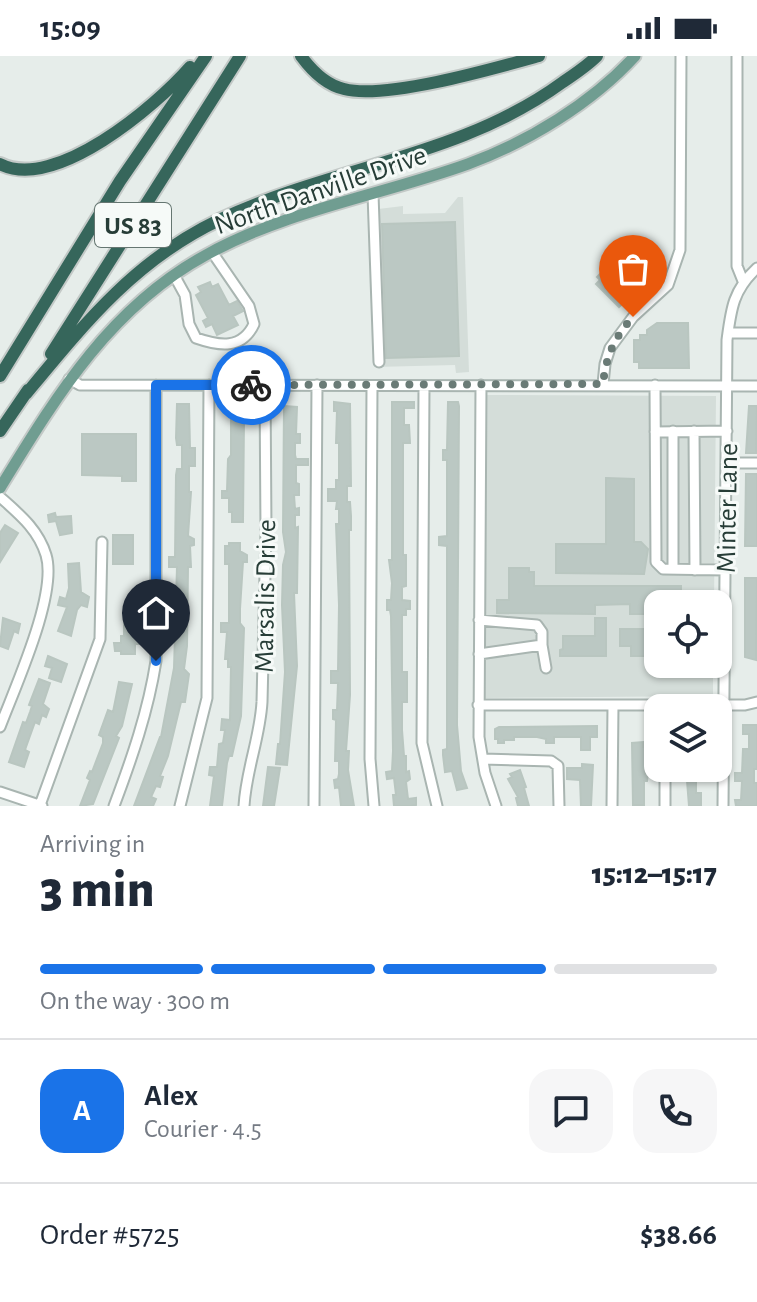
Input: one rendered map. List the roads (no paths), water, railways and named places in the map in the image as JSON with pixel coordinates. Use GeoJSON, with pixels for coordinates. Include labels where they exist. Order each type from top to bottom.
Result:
{"type":"FeatureCollection","features":[{"type":"Feature","properties":{"kind":"highway"},"geometry":{"type":"LineString","coordinates":[[0,164],[29,169],[56,164],[96,146],[138,116],[203,56]]}},
{"type":"Feature","properties":{"kind":"highway","name":"US 83"},"geometry":{"type":"LineString","coordinates":[[0,376],[120,181],[203,56]]}},
{"type":"Feature","properties":{"kind":"highway","name":"US 83"},"geometry":{"type":"LineString","coordinates":[[0,431],[240,56]]}},
{"type":"Feature","properties":{"kind":"highway"},"geometry":{"type":"LineString","coordinates":[[301,56],[317,74],[339,88],[374,92],[464,75],[539,56]]}},
{"type":"Feature","properties":{"kind":"highway"},"geometry":{"type":"LineString","coordinates":[[26,394],[104,302],[142,269],[182,241],[219,220],[265,202],[446,144],[505,120],[597,56]]}},
{"type":"Feature","properties":{"kind":"main road","name":"North Danville Drive"},"geometry":{"type":"LineString","coordinates":[[0,488],[69,379],[105,334],[130,309],[174,275],[212,252],[296,217],[471,163],[542,128],[600,88],[635,56]]}},
{"type":"Feature","properties":{"kind":"street"},"geometry":{"type":"LineString","coordinates":[[603,384],[610,348],[633,317],[668,285],[680,250],[681,56]]}},
{"type":"Feature","properties":{"kind":"street"},"geometry":{"type":"LineString","coordinates":[[737,56],[736,252],[743,281]]}},
{"type":"Feature","properties":{"kind":"street"},"geometry":{"type":"LineString","coordinates":[[373,194],[379,362]]}},
{"type":"Feature","properties":{"kind":"street"},"geometry":{"type":"LineString","coordinates":[[174,275],[185,295],[189,324],[196,338],[223,345],[239,342],[249,335],[254,324],[249,306],[212,252]]}},
{"type":"Feature","properties":{"kind":"street","name":"Minter Lane"},"geometry":{"type":"LineString","coordinates":[[724,694],[728,333],[734,298],[743,281],[757,268]]}},
{"type":"Feature","properties":{"kind":"street"},"geometry":{"type":"LineString","coordinates":[[728,333],[757,333]]}},
{"type":"Feature","properties":{"kind":"street"},"geometry":{"type":"LineString","coordinates":[[69,379],[80,385],[757,386]]}},
{"type":"Feature","properties":{"kind":"street","name":"Marsalis Drive"},"geometry":{"type":"LineString","coordinates":[[244,806],[261,715],[266,531],[265,384]]}},
{"type":"Feature","properties":{"kind":"street"},"geometry":{"type":"LineString","coordinates":[[114,806],[136,749],[156,661],[156,385]]}},
{"type":"Feature","properties":{"kind":"street"},"geometry":{"type":"LineString","coordinates":[[180,806],[207,698],[209,385]]}},
{"type":"Feature","properties":{"kind":"street"},"geometry":{"type":"LineString","coordinates":[[314,806],[317,385]]}},
{"type":"Feature","properties":{"kind":"street"},"geometry":{"type":"LineString","coordinates":[[481,385],[479,737],[496,806]]}},
{"type":"Feature","properties":{"kind":"street"},"geometry":{"type":"LineString","coordinates":[[655,385],[656,562],[663,569],[725,570]]}},
{"type":"Feature","properties":{"kind":"street"},"geometry":{"type":"LineString","coordinates":[[372,386],[370,759],[374,806]]}},
{"type":"Feature","properties":{"kind":"street"},"geometry":{"type":"LineString","coordinates":[[424,386],[422,743],[437,806]]}},
{"type":"Feature","properties":{"kind":"street"},"geometry":{"type":"LineString","coordinates":[[673,431],[673,569]]}},
{"type":"Feature","properties":{"kind":"street"},"geometry":{"type":"LineString","coordinates":[[694,431],[695,570]]}},
{"type":"Feature","properties":{"kind":"street"},"geometry":{"type":"LineString","coordinates":[[655,432],[727,431]]}},
{"type":"Feature","properties":{"kind":"street"},"geometry":{"type":"LineString","coordinates":[[726,463],[757,463]]}},
{"type":"Feature","properties":{"kind":"street"},"geometry":{"type":"LineString","coordinates":[[0,497],[28,521],[41,542],[49,569],[46,597],[0,727]]}},
{"type":"Feature","properties":{"kind":"street"},"geometry":{"type":"LineString","coordinates":[[673,501],[695,501]]}},
{"type":"Feature","properties":{"kind":"street"},"geometry":{"type":"LineString","coordinates":[[0,792],[41,806],[100,639],[102,542]]}},
{"type":"Feature","properties":{"kind":"street"},"geometry":{"type":"LineString","coordinates":[[479,620],[537,625],[542,632],[546,668]]}},
{"type":"Feature","properties":{"kind":"street"},"geometry":{"type":"LineString","coordinates":[[479,654],[542,645]]}},
{"type":"Feature","properties":{"kind":"street"},"geometry":{"type":"LineString","coordinates":[[732,705],[757,702]]}},
{"type":"Feature","properties":{"kind":"street"},"geometry":{"type":"LineString","coordinates":[[478,705],[644,706]]}},
{"type":"Feature","properties":{"kind":"street"},"geometry":{"type":"LineString","coordinates":[[612,806],[613,705]]}},
{"type":"Feature","properties":{"kind":"street"},"geometry":{"type":"LineString","coordinates":[[483,759],[551,761],[558,766],[559,806]]}},
{"type":"Feature","properties":{"kind":"street"},"geometry":{"type":"LineString","coordinates":[[665,782],[665,806]]}},
{"type":"Feature","properties":{"kind":"street","name":"Minter Lane"},"geometry":{"type":"LineString","coordinates":[[723,782],[723,806]]}}]}
